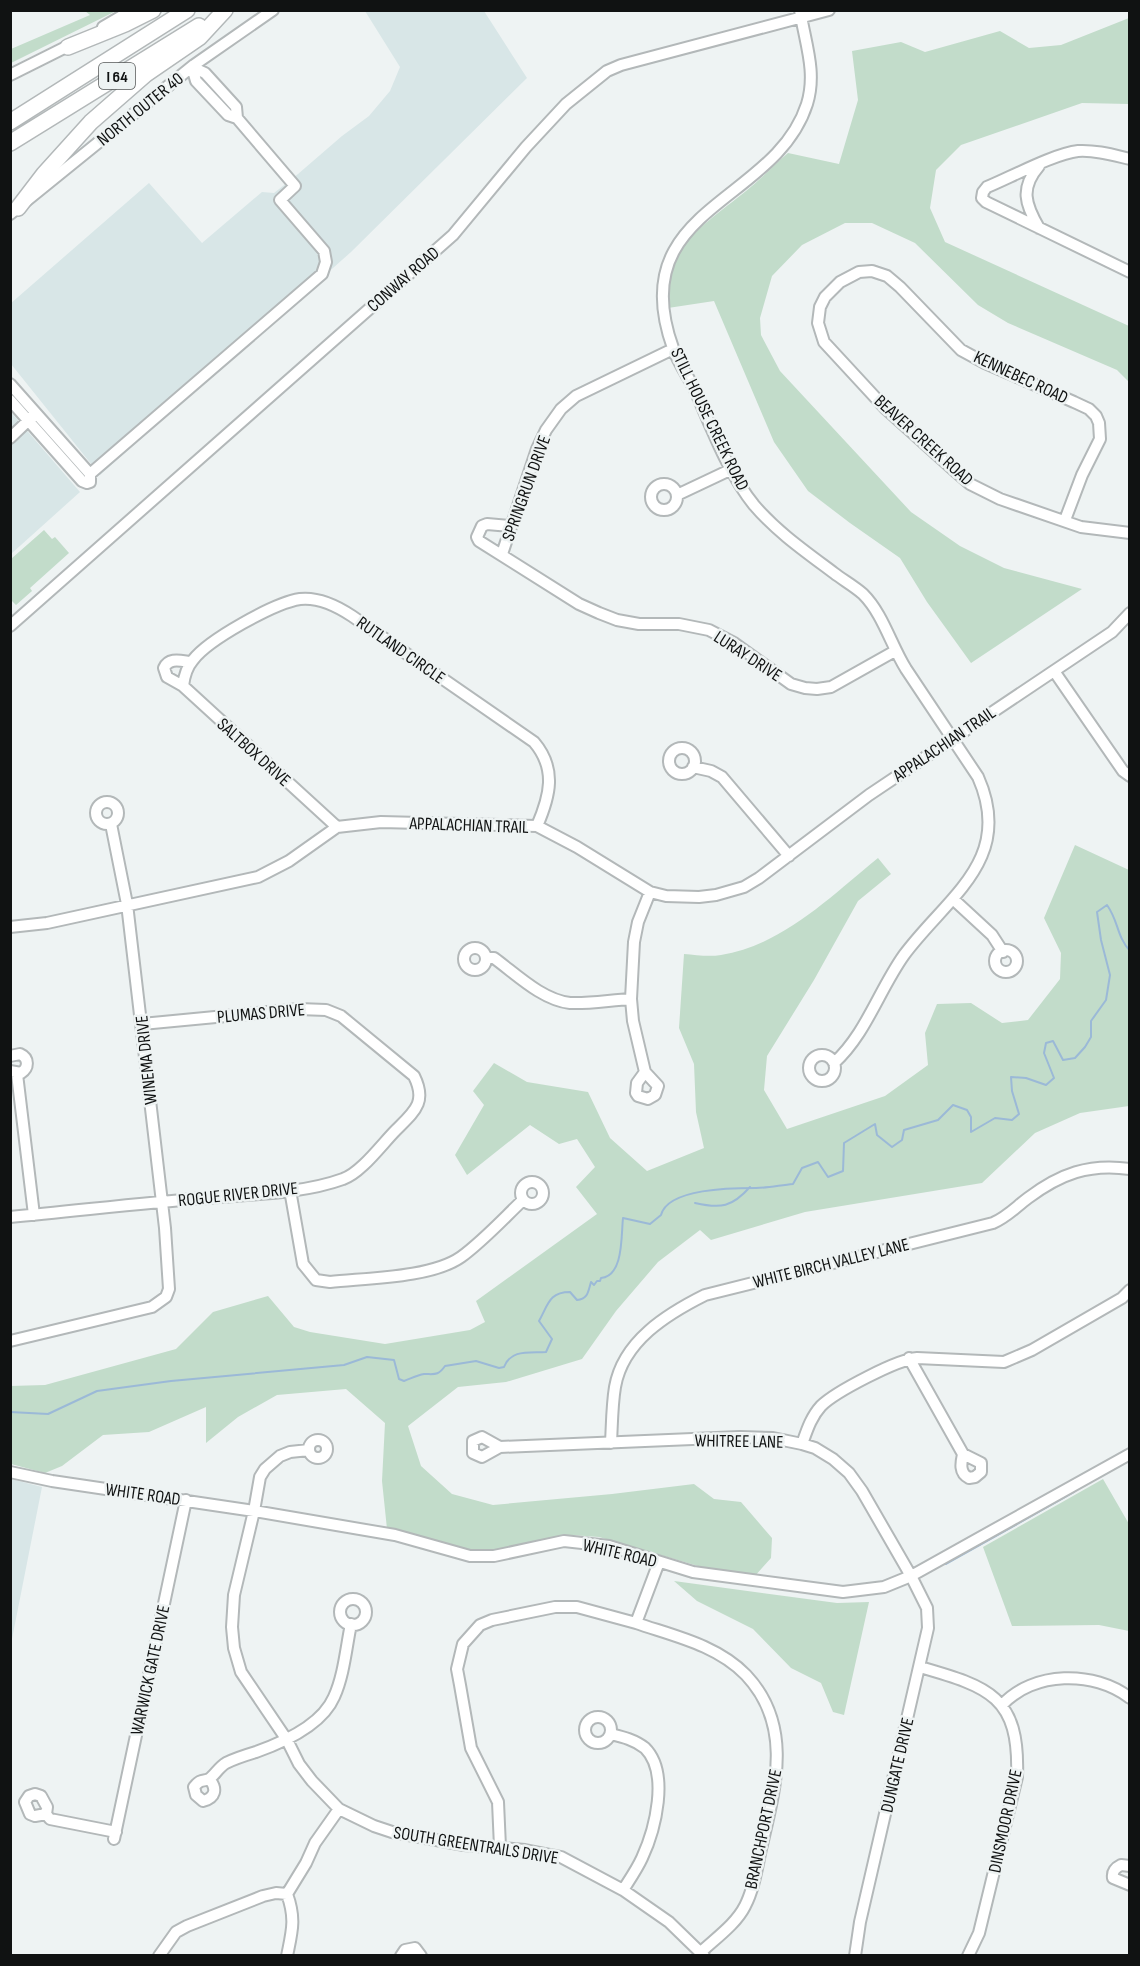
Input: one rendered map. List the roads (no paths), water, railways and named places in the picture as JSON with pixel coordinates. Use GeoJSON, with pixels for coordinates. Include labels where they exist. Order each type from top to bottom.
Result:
{"type":"FeatureCollection","features":[{"type":"Feature","properties":{"kind":"highway"},"geometry":{"type":"LineString","coordinates":[[68,47],[153,10]]}},
{"type":"Feature","properties":{"kind":"highway","name":"I 64"},"geometry":{"type":"LineString","coordinates":[[10,122],[187,10]]}},
{"type":"Feature","properties":{"kind":"highway"},"geometry":{"type":"LineString","coordinates":[[14,211],[91,122],[146,74],[200,37],[225,10]]}},
{"type":"Feature","properties":{"kind":"highway","name":"I 64"},"geometry":{"type":"LineString","coordinates":[[10,143],[225,10]]}},
{"type":"Feature","properties":{"kind":"street"},"geometry":{"type":"LineString","coordinates":[[10,75],[68,47],[132,10]]}},
{"type":"Feature","properties":{"kind":"street","name":"NORTH OUTER 40"},"geometry":{"type":"LineString","coordinates":[[14,211],[192,67],[273,10]]}},
{"type":"Feature","properties":{"kind":"street","name":"CONWAY ROAD"},"geometry":{"type":"LineString","coordinates":[[10,626],[453,235],[526,147],[584,88],[607,71],[621,65],[800,14],[829,10]]}},
{"type":"Feature","properties":{"kind":"street","name":"STILL HOUSE CREEK ROAD"},"geometry":{"type":"LineString","coordinates":[[800,14],[812,70],[804,111],[792,134],[781,148],[702,215],[678,244],[664,279],[662,299],[673,349],[732,470],[754,505],[789,540],[863,594],[877,612],[895,651],[978,777],[986,795],[989,811],[986,846],[978,866],[969,880],[905,954],[884,986],[859,1034],[834,1063]]}},
{"type":"Feature","properties":{"kind":"street"},"geometry":{"type":"LineString","coordinates":[[10,384],[32,417],[85,483],[90,482],[90,474],[322,274],[326,262],[324,251],[280,200],[295,186],[237,118],[228,115],[195,81],[192,67]]}},
{"type":"Feature","properties":{"kind":"street"},"geometry":{"type":"LineString","coordinates":[[1130,159],[1076,151],[987,188],[982,198],[1039,229],[1130,272]]}},
{"type":"Feature","properties":{"kind":"street"},"geometry":{"type":"LineString","coordinates":[[1039,229],[1028,209],[1027,187],[1032,174],[1041,164]]}},
{"type":"Feature","properties":{"kind":"street","name":"KENNEBEC ROAD"},"geometry":{"type":"LineString","coordinates":[[831,291],[840,282],[859,272],[872,271],[887,276],[900,286],[961,350],[1089,410],[1096,416],[1100,439],[1082,475],[1065,520]]}},
{"type":"Feature","properties":{"kind":"street","name":"BEAVER CREEK ROAD"},"geometry":{"type":"LineString","coordinates":[[831,291],[820,306],[818,316],[820,333],[824,342],[885,408],[970,484],[1000,499],[1082,527],[1130,533]]}},
{"type":"Feature","properties":{"kind":"street","name":"SPRINGRUN DRIVE"},"geometry":{"type":"LineString","coordinates":[[502,554],[537,449],[546,430],[561,409],[576,396],[673,349]]}},
{"type":"Feature","properties":{"kind":"street"},"geometry":{"type":"LineString","coordinates":[[10,400],[32,417]]}},
{"type":"Feature","properties":{"kind":"street"},"geometry":{"type":"LineString","coordinates":[[10,438],[32,417]]}},
{"type":"Feature","properties":{"kind":"street"},"geometry":{"type":"LineString","coordinates":[[677,495],[732,470]]}},
{"type":"Feature","properties":{"kind":"street","name":"LURAY DRIVE"},"geometry":{"type":"LineString","coordinates":[[510,526],[488,524],[482,526],[477,537],[484,546],[502,554],[579,604],[617,620],[639,624],[679,624],[709,630],[734,644],[791,684],[817,689],[831,687],[895,651]]}},
{"type":"Feature","properties":{"kind":"street","name":"RUTLAND CIRCLE"},"geometry":{"type":"LineString","coordinates":[[189,667],[198,653],[238,626],[284,604],[301,599],[316,600],[342,609],[534,742],[544,757],[549,777],[548,801],[537,826]]}},
{"type":"Feature","properties":{"kind":"street","name":"APPALACHIAN TRAIL"},"geometry":{"type":"LineString","coordinates":[[10,927],[47,923],[258,877],[289,861],[337,827],[381,822],[537,826],[577,847],[650,892],[666,896],[692,897],[730,891],[744,887],[789,856],[868,795],[1112,632],[1130,613]]}},
{"type":"Feature","properties":{"kind":"street","name":"SALTBOX DRIVE"},"geometry":{"type":"LineString","coordinates":[[189,667],[172,661],[164,668],[167,677],[183,686],[337,827]]}},
{"type":"Feature","properties":{"kind":"street"},"geometry":{"type":"LineString","coordinates":[[183,686],[189,667]]}},
{"type":"Feature","properties":{"kind":"street"},"geometry":{"type":"LineString","coordinates":[[1054,671],[1123,771],[1130,776]]}},
{"type":"Feature","properties":{"kind":"street"},"geometry":{"type":"LineString","coordinates":[[693,767],[711,771],[722,777],[789,856]]}},
{"type":"Feature","properties":{"kind":"street","name":"WINEMA DRIVE"},"geometry":{"type":"LineString","coordinates":[[10,1341],[152,1307],[166,1297],[169,1289],[165,1228],[142,1024],[127,904],[111,824]]}},
{"type":"Feature","properties":{"kind":"street"},"geometry":{"type":"LineString","coordinates":[[645,1072],[633,1021],[631,999],[634,942],[638,922],[650,892]]}},
{"type":"Feature","properties":{"kind":"street"},"geometry":{"type":"LineString","coordinates":[[953,899],[992,935],[1003,952]]}},
{"type":"Feature","properties":{"kind":"street"},"geometry":{"type":"LineString","coordinates":[[487,958],[494,958],[533,987],[570,1003],[631,999]]}},
{"type":"Feature","properties":{"kind":"street","name":"PLUMAS DRIVE"},"geometry":{"type":"LineString","coordinates":[[142,1024],[299,1009],[326,1010],[341,1016],[414,1076],[420,1090]]}},
{"type":"Feature","properties":{"kind":"street"},"geometry":{"type":"LineString","coordinates":[[10,1056],[20,1054],[27,1060],[26,1069],[14,1072],[34,1215]]}},
{"type":"Feature","properties":{"kind":"street","name":"ROGUE RIVER DRIVE"},"geometry":{"type":"LineString","coordinates":[[10,1217],[290,1190],[345,1179],[356,1171],[411,1116],[420,1100],[420,1090]]}},
{"type":"Feature","properties":{"kind":"street","name":"WHITE BIRCH VALLEY LANE"},"geometry":{"type":"LineString","coordinates":[[611,1443],[615,1388],[625,1362],[644,1336],[657,1323],[705,1295],[993,1223],[1004,1218],[1043,1188],[1070,1173],[1083,1169],[1113,1167],[1130,1169]]}},
{"type":"Feature","properties":{"kind":"street"},"geometry":{"type":"LineString","coordinates":[[290,1190],[303,1264],[316,1280],[330,1282],[426,1272],[445,1264],[461,1257],[524,1200]]}},
{"type":"Feature","properties":{"kind":"street"},"geometry":{"type":"LineString","coordinates":[[802,1444],[810,1421],[831,1397],[909,1358],[934,1357],[1004,1362],[1032,1350],[1122,1298],[1130,1290]]}},
{"type":"Feature","properties":{"kind":"street"},"geometry":{"type":"LineString","coordinates":[[909,1358],[963,1454]]}},
{"type":"Feature","properties":{"kind":"street","name":"WHITREE LANE"},"geometry":{"type":"LineString","coordinates":[[500,1447],[740,1437],[773,1437],[802,1444],[833,1459],[849,1473],[862,1491],[911,1576]]}},
{"type":"Feature","properties":{"kind":"street","name":"SOUTH GREENTRAILS DRIVE"},"geometry":{"type":"LineString","coordinates":[[309,1450],[290,1452],[280,1456],[266,1470],[258,1485],[234,1595],[234,1648],[242,1672],[287,1740],[299,1764],[339,1809],[374,1826],[392,1832],[464,1845],[500,1847],[561,1857],[623,1890],[669,1922],[702,1954]]}},
{"type":"Feature","properties":{"kind":"street","name":"WHITE ROAD"},"geometry":{"type":"LineString","coordinates":[[10,1472],[52,1481],[254,1510],[395,1535],[470,1556],[494,1556],[564,1541],[609,1546],[693,1572],[843,1592],[884,1587],[911,1576],[1130,1454]]}},
{"type":"Feature","properties":{"kind":"street","name":"WARWICK GATE DRIVE"},"geometry":{"type":"LineString","coordinates":[[46,1814],[50,1818],[115,1836],[186,1500]]}},
{"type":"Feature","properties":{"kind":"street"},"geometry":{"type":"LineString","coordinates":[[636,1623],[659,1562]]}},
{"type":"Feature","properties":{"kind":"street","name":"DUNGATE DRIVE"},"geometry":{"type":"LineString","coordinates":[[855,1956],[860,1922],[928,1628],[927,1608],[911,1576]]}},
{"type":"Feature","properties":{"kind":"street","name":"BRANCHPORT DRIVE"},"geometry":{"type":"LineString","coordinates":[[500,1847],[498,1802],[471,1748],[457,1669],[463,1644],[470,1633],[486,1622],[555,1607],[577,1607],[636,1623],[719,1653],[747,1676],[770,1711],[776,1733],[777,1774],[750,1893],[740,1915],[702,1954]]}},
{"type":"Feature","properties":{"kind":"street"},"geometry":{"type":"LineString","coordinates":[[209,1779],[223,1764],[287,1740],[326,1710],[334,1698],[339,1681],[351,1624]]}},
{"type":"Feature","properties":{"kind":"street","name":"DINSMOOR DRIVE"},"geometry":{"type":"LineString","coordinates":[[920,1667],[973,1684],[994,1697],[1002,1706],[1016,1741],[1018,1753],[1017,1777],[979,1933],[968,1956]]}},
{"type":"Feature","properties":{"kind":"street"},"geometry":{"type":"LineString","coordinates":[[1002,1706],[1013,1694],[1027,1687],[1061,1678],[1078,1678],[1095,1682],[1112,1687],[1130,1698]]}},
{"type":"Feature","properties":{"kind":"street"},"geometry":{"type":"LineString","coordinates":[[611,1734],[634,1740],[646,1750],[659,1777],[659,1793],[650,1837],[642,1859],[623,1890]]}},
{"type":"Feature","properties":{"kind":"street"},"geometry":{"type":"LineString","coordinates":[[286,1894],[306,1863],[315,1843],[339,1809]]}},
{"type":"Feature","properties":{"kind":"street"},"geometry":{"type":"LineString","coordinates":[[1130,1866],[1121,1864],[1115,1868],[1113,1878],[1130,1885]]}},
{"type":"Feature","properties":{"kind":"street"},"geometry":{"type":"LineString","coordinates":[[159,1956],[176,1932],[187,1926],[262,1896],[276,1893],[286,1894]]}},
{"type":"Feature","properties":{"kind":"street"},"geometry":{"type":"LineString","coordinates":[[286,1894],[294,1920],[287,1956]]}},
{"type":"Feature","properties":{"kind":"street"},"geometry":{"type":"LineString","coordinates":[[401,1956],[405,1950],[415,1948],[421,1956]]}},
{"type":"Feature","properties":{"kind":"waterway"},"geometry":{"type":"LineString","coordinates":[[10,1412],[48,1414],[97,1391],[171,1381],[344,1365],[367,1357],[394,1360],[399,1379],[404,1381],[421,1375],[436,1374],[445,1366],[476,1361],[499,1368],[504,1367],[507,1361],[516,1355],[527,1352],[546,1352],[552,1339],[539,1321],[547,1305],[553,1297],[563,1293],[570,1292],[577,1300],[583,1298],[591,1282],[594,1285],[614,1270],[620,1254],[623,1218],[650,1224],[661,1215],[666,1206],[676,1199],[702,1191],[793,1184],[802,1168],[818,1162],[828,1177],[843,1171],[844,1143],[875,1124],[877,1135],[892,1147],[902,1140],[904,1130],[938,1120],[953,1105],[967,1110],[971,1117],[971,1132],[995,1118],[1012,1120],[1019,1114],[1012,1091],[1011,1077],[1026,1078],[1046,1085],[1054,1078],[1044,1053],[1046,1043],[1053,1041],[1063,1060],[1075,1058],[1091,1037],[1091,1021],[1106,1000],[1110,975],[1097,912],[1107,905],[1130,951]]}},
{"type":"Feature","properties":{"kind":"waterway"},"geometry":{"type":"LineString","coordinates":[[695,1203],[712,1206],[726,1205],[750,1187]]}},
{"type":"Feature","properties":{"kind":"waterway"},"geometry":{"type":"LineString","coordinates":[[946,1564],[1074,1492]]}}]}
